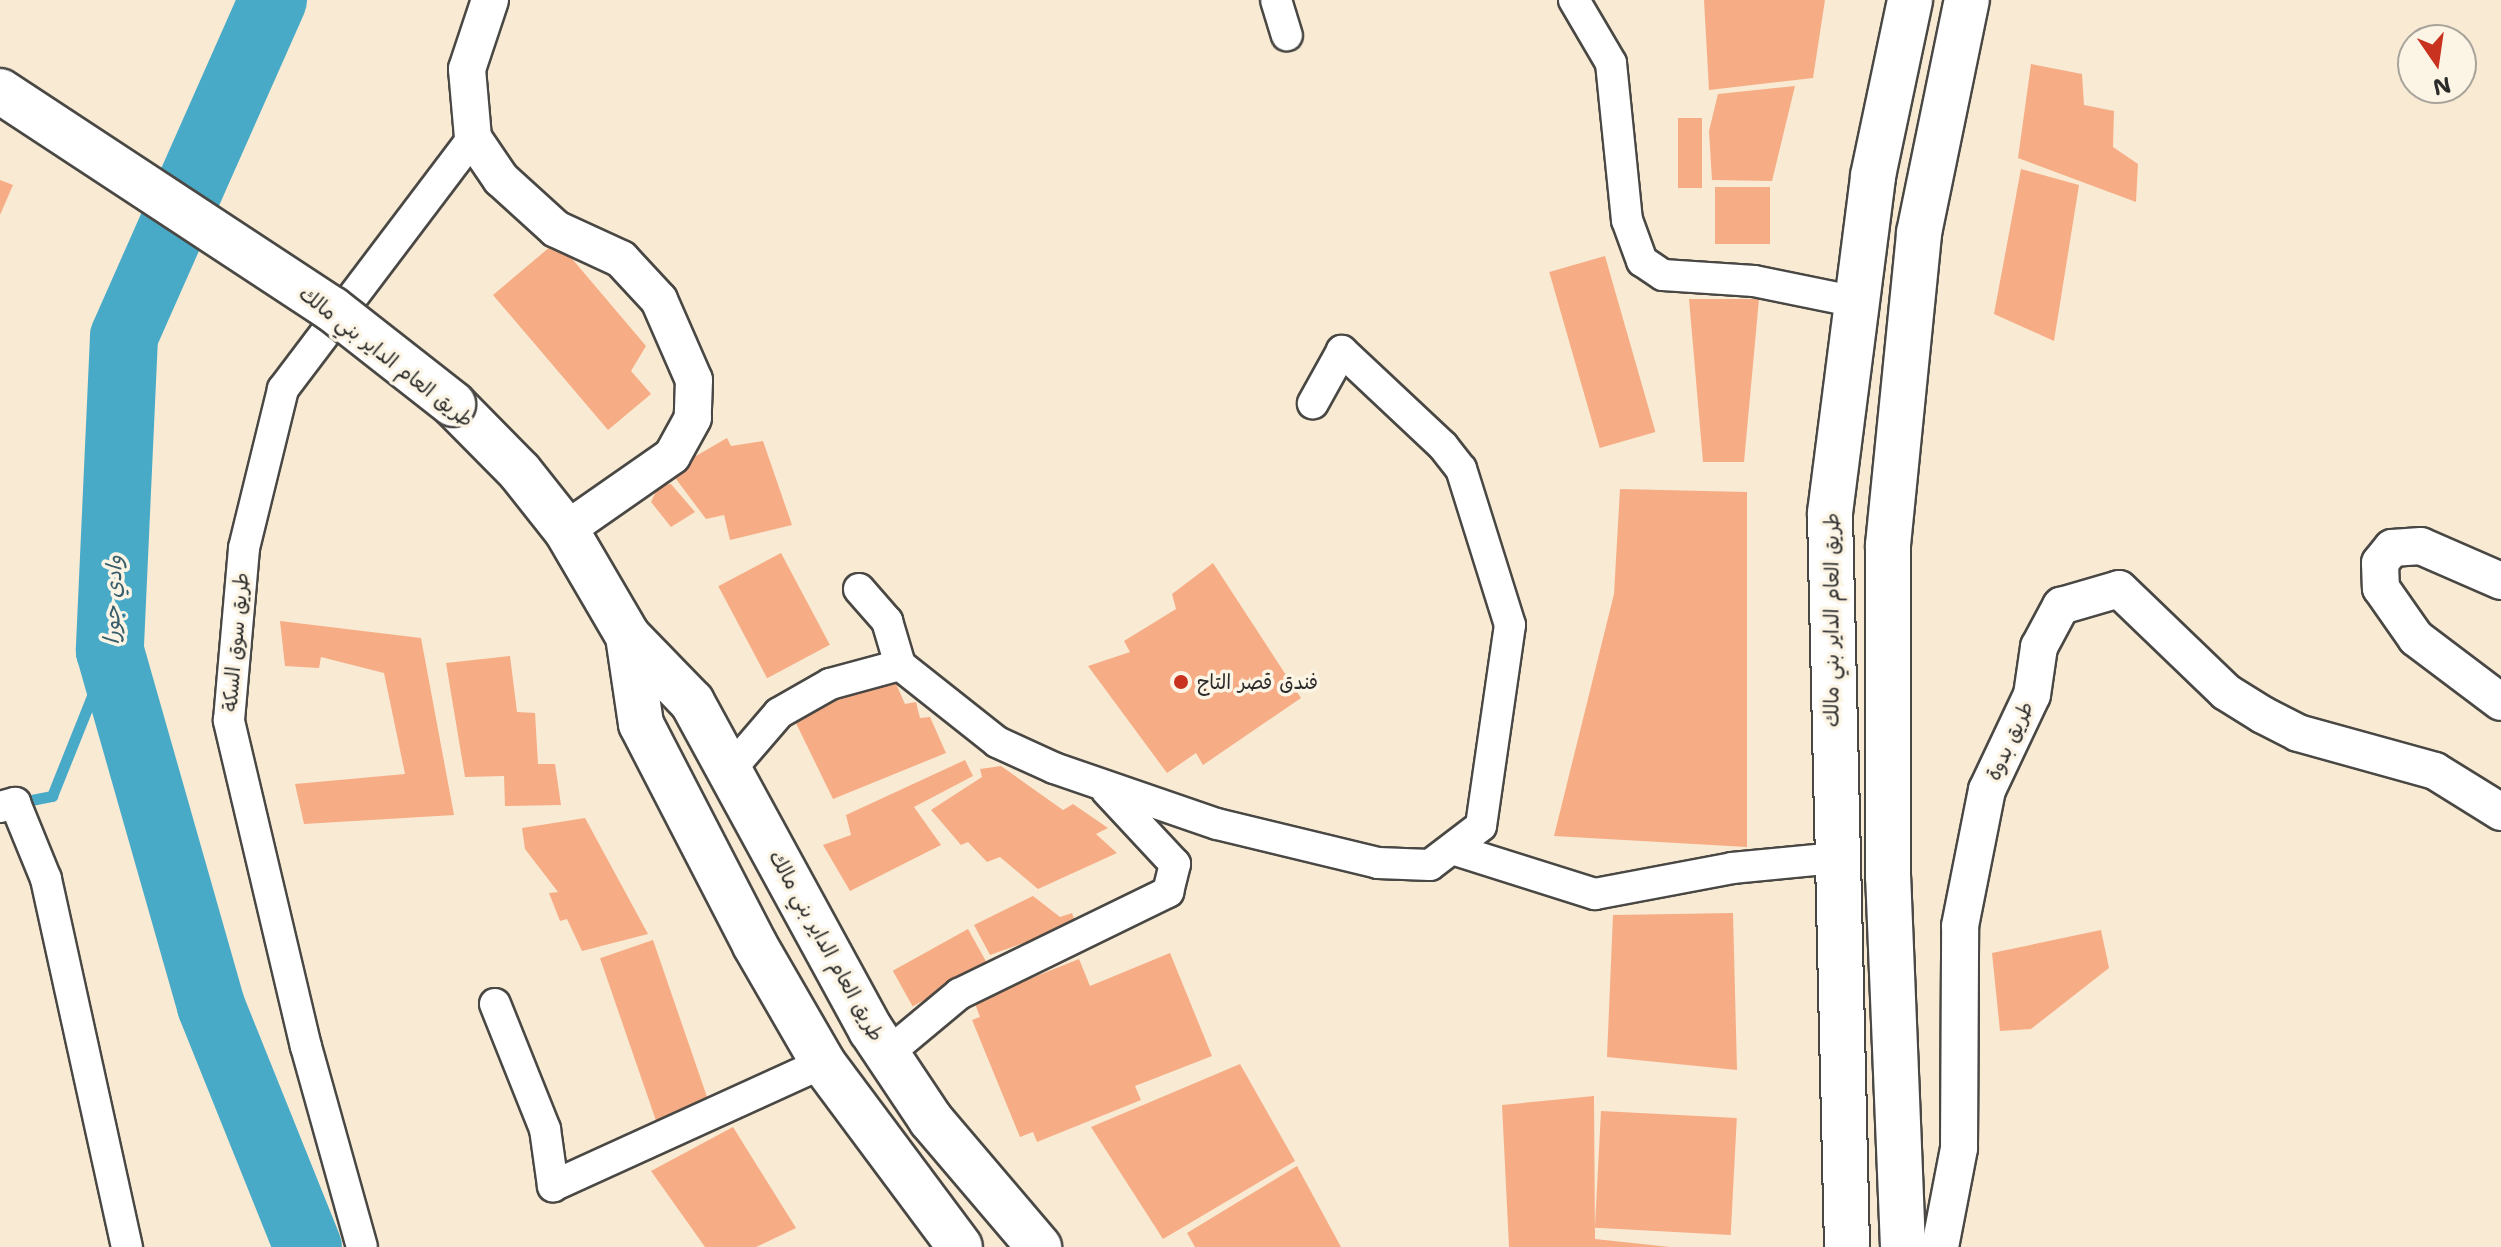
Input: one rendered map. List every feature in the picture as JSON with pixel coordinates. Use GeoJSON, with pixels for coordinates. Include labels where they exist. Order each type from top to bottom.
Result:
{"type":"FeatureCollection","features":[{"type":"Feature","properties":{"kind":"highway","name":"طريق العام الداير بني مالك"},"geometry":{"type":"LineString","coordinates":[[1847,1247],[1835,858],[1830,513],[1873,176],[1910,0]]}},
{"type":"Feature","properties":{"kind":"highway"},"geometry":{"type":"LineString","coordinates":[[1903,1247],[1888,877],[1888,545],[1919,233],[1967,0]]}},
{"type":"Feature","properties":{"kind":"highway","name":"طريق العام الداير بني مالك"},"geometry":{"type":"LineString","coordinates":[[0,91],[332,309],[453,404],[566,530],[628,636],[692,702],[887,1054],[931,1120],[1039,1247]]}},
{"type":"Feature","properties":{"kind":"highway","name":"طريق العام الداير بني مالك"},"geometry":{"type":"LineString","coordinates":[[628,636],[641,724],[823,1063],[960,1247]]}},
{"type":"Feature","properties":{"kind":"street"},"geometry":{"type":"LineString","coordinates":[[490,0],[467,69],[473,138],[501,179],[556,229],[621,259],[659,300],[694,380],[693,418],[672,456],[566,530]]}},
{"type":"Feature","properties":{"kind":"street"},"geometry":{"type":"LineString","coordinates":[[1276,0],[1287,35]]}},
{"type":"Feature","properties":{"kind":"street"},"geometry":{"type":"LineString","coordinates":[[1574,0],[1611,63],[1627,220],[1642,261],[1663,275],[1754,281],[1857,302]]}},
{"type":"Feature","properties":{"kind":"street","name":"طريق سوق السكة"},"geometry":{"type":"LineString","coordinates":[[362,1247],[306,1047],[229,720],[244,548],[283,389],[473,138]]}},
{"type":"Feature","properties":{"kind":"street"},"geometry":{"type":"LineString","coordinates":[[859,589],[887,621],[900,665],[997,742],[1103,787],[1217,824],[1378,863],[1430,865],[1481,826],[1510,625],[1461,469],[1443,446],[1342,351],[1313,403]]}},
{"type":"Feature","properties":{"kind":"street"},"geometry":{"type":"LineString","coordinates":[[2501,581],[2421,546],[2392,548],[2380,563],[2381,588],[2416,638],[2501,702]]}},
{"type":"Feature","properties":{"kind":"street","name":"طريق بدوة"},"geometry":{"type":"LineString","coordinates":[[1940,1247],[1959,1148],[1960,926],[1987,790],[2032,695],[2039,647],[2061,606],[2119,589],[2226,692],[2263,715],[2298,733],[2435,771],[2501,812]]}},
{"type":"Feature","properties":{"kind":"street"},"geometry":{"type":"LineString","coordinates":[[730,770],[779,713],[830,684],[900,665]]}},
{"type":"Feature","properties":{"kind":"street"},"geometry":{"type":"LineString","coordinates":[[887,1054],[959,994],[1168,892],[1175,864],[1103,787]]}},
{"type":"Feature","properties":{"kind":"street"},"geometry":{"type":"LineString","coordinates":[[0,807],[15,803],[46,879],[127,1247]]}},
{"type":"Feature","properties":{"kind":"street"},"geometry":{"type":"LineString","coordinates":[[1452,849],[1595,894],[1732,868],[1835,858]]}},
{"type":"Feature","properties":{"kind":"street"},"geometry":{"type":"LineString","coordinates":[[495,1004],[545,1129],[553,1186],[823,1063]]}},
{"type":"Feature","properties":{"kind":"building"},"geometry":{"type":"Polygon","coordinates":[[[1704,0],[1825,0],[1813,78],[1709,90],[1704,0]]]}},
{"type":"Feature","properties":{"kind":"building"},"geometry":{"type":"Polygon","coordinates":[[[2031,64],[2082,74],[2084,105],[2114,111],[2113,147],[2138,164],[2136,202],[2018,158],[2031,64]]]}},
{"type":"Feature","properties":{"kind":"building"},"geometry":{"type":"Polygon","coordinates":[[[1795,86],[1772,181],[1712,180],[1709,131],[1718,94],[1795,86]]]}},
{"type":"Feature","properties":{"kind":"building"},"geometry":{"type":"Polygon","coordinates":[[[1678,118],[1702,118],[1702,188],[1678,188],[1678,118]]]}},
{"type":"Feature","properties":{"kind":"building"},"geometry":{"type":"Polygon","coordinates":[[[2021,169],[2079,185],[2054,341],[1994,314],[2021,169]]]}},
{"type":"Feature","properties":{"kind":"building"},"geometry":{"type":"Polygon","coordinates":[[[0,180],[13,185],[0,215],[0,180]]]}},
{"type":"Feature","properties":{"kind":"building"},"geometry":{"type":"Polygon","coordinates":[[[1715,187],[1770,187],[1770,244],[1715,244],[1715,187]]]}},
{"type":"Feature","properties":{"kind":"building"},"geometry":{"type":"Polygon","coordinates":[[[557,241],[646,346],[631,371],[651,394],[608,430],[493,295],[557,241]]]}},
{"type":"Feature","properties":{"kind":"building"},"geometry":{"type":"Polygon","coordinates":[[[1605,256],[1655,432],[1600,448],[1549,272],[1605,256]]]}},
{"type":"Feature","properties":{"kind":"building"},"geometry":{"type":"Polygon","coordinates":[[[1689,299],[1759,299],[1744,462],[1703,462],[1689,299]]]}},
{"type":"Feature","properties":{"kind":"building"},"geometry":{"type":"Polygon","coordinates":[[[727,438],[731,446],[763,441],[792,525],[730,540],[724,515],[706,519],[670,471],[727,438]]]}},
{"type":"Feature","properties":{"kind":"building"},"geometry":{"type":"Polygon","coordinates":[[[671,484],[695,512],[671,527],[651,502],[659,485],[671,484]]]}},
{"type":"Feature","properties":{"kind":"building"},"geometry":{"type":"Polygon","coordinates":[[[1620,489],[1747,492],[1747,847],[1554,836],[1614,594],[1620,489]]]}},
{"type":"Feature","properties":{"kind":"building"},"geometry":{"type":"Polygon","coordinates":[[[781,553],[830,645],[767,678],[718,586],[781,553]]]}},
{"type":"Feature","properties":{"kind":"building"},"geometry":{"type":"Polygon","coordinates":[[[1213,563],[1301,698],[1203,765],[1196,753],[1167,773],[1088,666],[1130,652],[1124,641],[1176,609],[1172,594],[1213,563]]]}},
{"type":"Feature","properties":{"kind":"building"},"geometry":{"type":"Polygon","coordinates":[[[280,621],[421,638],[454,815],[304,824],[295,784],[405,774],[384,673],[321,657],[319,668],[285,666],[280,621]]]}},
{"type":"Feature","properties":{"kind":"building"},"geometry":{"type":"Polygon","coordinates":[[[510,656],[517,712],[535,713],[538,764],[555,764],[561,805],[505,806],[504,776],[465,777],[446,663],[510,656]]]}},
{"type":"Feature","properties":{"kind":"building"},"geometry":{"type":"Polygon","coordinates":[[[893,677],[905,704],[916,702],[920,718],[930,717],[946,753],[833,799],[791,713],[893,677]]]}},
{"type":"Feature","properties":{"kind":"building"},"geometry":{"type":"Polygon","coordinates":[[[965,760],[973,776],[914,807],[941,845],[850,891],[823,845],[851,835],[846,815],[965,760]]]}},
{"type":"Feature","properties":{"kind":"building"},"geometry":{"type":"Polygon","coordinates":[[[1001,766],[1063,810],[1073,804],[1108,828],[1096,834],[1117,853],[1038,889],[1000,857],[987,862],[968,842],[961,845],[931,810],[982,777],[980,769],[1001,766]]]}},
{"type":"Feature","properties":{"kind":"building"},"geometry":{"type":"Polygon","coordinates":[[[585,818],[648,934],[582,951],[567,919],[560,921],[549,893],[558,892],[525,849],[522,828],[585,818]]]}},
{"type":"Feature","properties":{"kind":"building"},"geometry":{"type":"Polygon","coordinates":[[[1033,896],[1060,917],[1072,913],[1076,924],[990,955],[974,925],[1033,896]]]}},
{"type":"Feature","properties":{"kind":"building"},"geometry":{"type":"Polygon","coordinates":[[[1733,913],[1737,1070],[1607,1057],[1613,915],[1733,913]]]}},
{"type":"Feature","properties":{"kind":"building"},"geometry":{"type":"Polygon","coordinates":[[[968,929],[988,965],[913,1007],[893,971],[968,929]]]}},
{"type":"Feature","properties":{"kind":"building"},"geometry":{"type":"Polygon","coordinates":[[[2101,930],[2109,968],[2031,1029],[2000,1031],[1992,953],[2101,930]]]}},
{"type":"Feature","properties":{"kind":"building"},"geometry":{"type":"Polygon","coordinates":[[[653,940],[709,1103],[656,1121],[600,958],[653,940]]]}},
{"type":"Feature","properties":{"kind":"building"},"geometry":{"type":"Polygon","coordinates":[[[1170,953],[1212,1056],[1135,1086],[1141,1100],[1037,1142],[1033,1132],[1020,1137],[972,1020],[980,1017],[974,1001],[1079,959],[1090,986],[1170,953]]]}},
{"type":"Feature","properties":{"kind":"building"},"geometry":{"type":"Polygon","coordinates":[[[1240,1064],[1295,1161],[1163,1239],[1091,1127],[1240,1064]]]}},
{"type":"Feature","properties":{"kind":"building"},"geometry":{"type":"Polygon","coordinates":[[[1594,1096],[1595,1239],[1670,1247],[1509,1247],[1502,1105],[1594,1096]]]}},
{"type":"Feature","properties":{"kind":"building"},"geometry":{"type":"Polygon","coordinates":[[[1601,1111],[1737,1118],[1731,1235],[1595,1228],[1601,1111]]]}},
{"type":"Feature","properties":{"kind":"building"},"geometry":{"type":"Polygon","coordinates":[[[733,1127],[796,1228],[756,1247],[705,1247],[651,1171],[733,1127]]]}},
{"type":"Feature","properties":{"kind":"building"},"geometry":{"type":"Polygon","coordinates":[[[1297,1166],[1341,1247],[1195,1247],[1187,1233],[1297,1166]]]}},
{"type":"Feature","properties":{"kind":"waterway","name":"وادي جورا"},"geometry":{"type":"LineString","coordinates":[[273,0],[124,337],[110,651],[211,1006],[308,1247]]}},
{"type":"Feature","properties":{"kind":"waterway"},"geometry":{"type":"LineString","coordinates":[[16,803],[52,796],[110,651]]}},
{"type":"Feature","properties":{"kind":"place","name":"فندق قصر التاج"},"geometry":{"type":"Point","coordinates":[1181,682]}}]}
